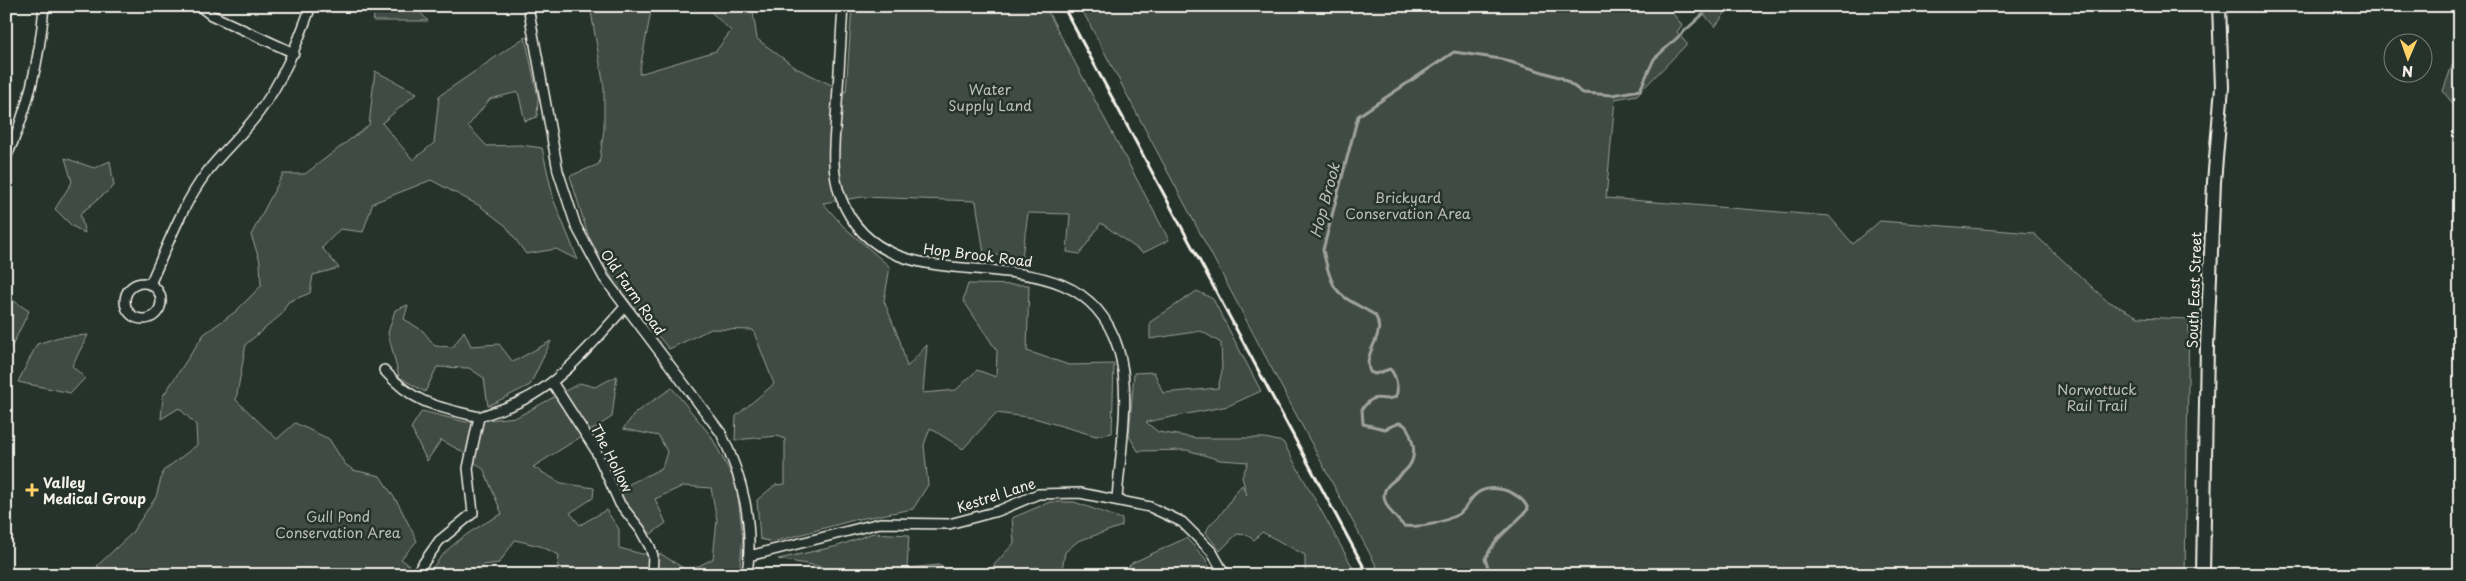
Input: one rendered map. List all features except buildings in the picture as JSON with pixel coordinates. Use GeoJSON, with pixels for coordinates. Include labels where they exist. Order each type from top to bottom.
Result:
{"type":"FeatureCollection","features":[{"type":"Feature","properties":{"kind":"main road","name":"South East Street"},"geometry":{"type":"LineString","coordinates":[[2203,575],[2207,346],[2214,182],[2222,87],[2219,6]]}},
{"type":"Feature","properties":{"kind":"street"},"geometry":{"type":"LineString","coordinates":[[6,158],[21,126],[35,73],[44,6]]}},
{"type":"Feature","properties":{"kind":"street"},"geometry":{"type":"LineString","coordinates":[[199,6],[211,15],[294,53]]}},
{"type":"Feature","properties":{"kind":"street"},"geometry":{"type":"LineString","coordinates":[[150,284],[193,196],[207,172],[256,116],[275,90],[294,53],[311,6]]}},
{"type":"Feature","properties":{"kind":"street","name":"Old Farm Road"},"geometry":{"type":"LineString","coordinates":[[528,6],[545,104],[566,199],[588,250],[604,278],[721,433],[735,465],[748,515],[749,556],[747,575]]}},
{"type":"Feature","properties":{"kind":"street","name":"Hop Brook Road"},"geometry":{"type":"LineString","coordinates":[[843,6],[833,162],[840,196],[847,212],[869,239],[883,250],[898,256],[930,265],[1021,273],[1046,278],[1070,288],[1094,306],[1114,338],[1122,365],[1124,396],[1117,498]]}},
{"type":"Feature","properties":{"kind":"street"},"geometry":{"type":"LineString","coordinates":[[138,283],[150,284],[155,287],[160,297],[159,308],[146,318],[134,316],[125,302],[128,290],[138,283]]}},
{"type":"Feature","properties":{"kind":"street"},"geometry":{"type":"LineString","coordinates":[[384,370],[398,387],[423,402],[479,417],[521,402],[552,382],[576,360],[626,307]]}},
{"type":"Feature","properties":{"kind":"street","name":"The Hollow"},"geometry":{"type":"LineString","coordinates":[[552,382],[595,449],[620,504],[640,529],[650,547],[653,556],[652,575]]}},
{"type":"Feature","properties":{"kind":"street"},"geometry":{"type":"LineString","coordinates":[[415,575],[439,541],[473,513],[468,468],[479,417]]}},
{"type":"Feature","properties":{"kind":"street","name":"Kestrel Lane"},"geometry":{"type":"LineString","coordinates":[[749,556],[880,523],[950,524],[998,511],[1038,494],[1080,493],[1117,498],[1150,507],[1182,522],[1212,552],[1225,575]]}},
{"type":"Feature","properties":{"kind":"green space"},"geometry":{"type":"Polygon","coordinates":[[[376,6],[415,6],[428,21],[373,21],[376,6]]]}},
{"type":"Feature","properties":{"kind":"green space","name":"Water Supply Land"},"geometry":{"type":"Polygon","coordinates":[[[590,6],[652,6],[639,74],[716,51],[731,31],[705,6],[754,6],[753,12],[757,39],[796,68],[846,92],[852,6],[1045,6],[1169,240],[1143,253],[1101,223],[1080,254],[1067,252],[1070,214],[1028,213],[1022,257],[984,254],[976,201],[862,197],[823,203],[843,226],[890,267],[884,301],[900,341],[907,367],[927,345],[923,393],[956,390],[977,370],[996,377],[997,351],[963,300],[968,284],[1029,285],[1027,351],[1069,365],[1114,364],[1112,433],[1096,436],[1034,418],[996,413],[963,449],[930,428],[924,445],[928,485],[913,509],[854,520],[773,542],[760,539],[757,500],[775,485],[785,484],[785,439],[777,436],[735,440],[736,416],[774,384],[753,330],[711,329],[669,349],[615,284],[588,235],[570,176],[599,164],[604,129],[604,87],[590,6]]]}},
{"type":"Feature","properties":{"kind":"green space","name":"Brickyard Conservation Area"},"geometry":{"type":"Polygon","coordinates":[[[1080,6],[1667,6],[1682,25],[1677,32],[1687,44],[1637,95],[1615,99],[1606,198],[1829,216],[1853,244],[1880,221],[2033,233],[2106,300],[2138,317],[2189,319],[2185,575],[1381,575],[1080,6]]]}},
{"type":"Feature","properties":{"kind":"green space"},"geometry":{"type":"Polygon","coordinates":[[[1697,6],[1730,6],[1715,27],[1697,6]]]}},
{"type":"Feature","properties":{"kind":"green space","name":"Gull Pond Conservation Area"},"geometry":{"type":"Polygon","coordinates":[[[525,37],[538,97],[537,117],[525,121],[518,92],[490,99],[468,126],[487,146],[521,145],[542,148],[554,201],[578,260],[556,249],[526,254],[506,226],[480,206],[431,180],[373,203],[363,232],[340,229],[322,248],[339,268],[313,275],[310,293],[288,302],[281,315],[246,344],[236,400],[277,439],[295,423],[329,439],[345,464],[353,470],[380,476],[399,505],[417,541],[401,559],[409,565],[400,575],[107,575],[97,566],[131,534],[156,497],[163,471],[197,445],[196,425],[179,408],[161,419],[163,396],[204,334],[235,312],[261,286],[260,261],[251,235],[283,174],[305,174],[369,125],[375,71],[417,93],[382,123],[413,160],[434,143],[439,96],[525,37]]]}},
{"type":"Feature","properties":{"kind":"green space"},"geometry":{"type":"Polygon","coordinates":[[[2454,60],[2460,60],[2459,112],[2443,91],[2454,60]]]}},
{"type":"Feature","properties":{"kind":"green space"},"geometry":{"type":"Polygon","coordinates":[[[65,158],[94,168],[110,161],[114,186],[80,214],[85,233],[72,226],[55,209],[72,182],[65,158]]]}},
{"type":"Feature","properties":{"kind":"green space"},"geometry":{"type":"Polygon","coordinates":[[[1197,291],[1213,299],[1261,391],[1228,406],[1146,422],[1158,432],[1196,438],[1265,438],[1283,442],[1357,575],[1305,575],[1305,555],[1262,532],[1254,540],[1247,535],[1237,534],[1220,551],[1206,533],[1209,526],[1221,514],[1242,485],[1247,496],[1242,477],[1248,462],[1220,460],[1187,450],[1138,451],[1129,436],[1134,373],[1154,372],[1163,393],[1218,388],[1222,371],[1221,343],[1201,331],[1150,339],[1150,322],[1197,291]]]}},
{"type":"Feature","properties":{"kind":"green space"},"geometry":{"type":"Polygon","coordinates":[[[11,299],[29,311],[13,344],[6,352],[6,313],[11,299]]]}},
{"type":"Feature","properties":{"kind":"green space"},"geometry":{"type":"Polygon","coordinates":[[[408,305],[404,319],[423,331],[435,346],[453,347],[464,331],[471,346],[499,344],[513,362],[551,341],[530,385],[488,406],[484,378],[469,368],[437,367],[425,392],[399,377],[388,333],[395,310],[408,305]]]}},
{"type":"Feature","properties":{"kind":"green space"},"geometry":{"type":"Polygon","coordinates":[[[88,335],[72,366],[85,378],[71,393],[18,382],[37,344],[59,337],[88,335]]]}},
{"type":"Feature","properties":{"kind":"green space"},"geometry":{"type":"Polygon","coordinates":[[[617,376],[612,417],[533,467],[561,483],[594,488],[593,498],[570,513],[580,525],[606,510],[619,529],[619,548],[642,554],[661,554],[688,571],[713,559],[717,520],[711,488],[683,486],[655,499],[666,523],[651,534],[624,503],[619,489],[662,468],[667,452],[659,436],[623,429],[636,412],[672,388],[711,436],[736,483],[743,537],[739,575],[557,575],[559,555],[540,546],[515,540],[499,563],[483,565],[478,575],[429,575],[442,556],[460,539],[502,514],[484,470],[461,451],[441,440],[427,461],[411,428],[422,411],[466,422],[517,417],[580,383],[595,387],[617,376]]]}},
{"type":"Feature","properties":{"kind":"green space"},"geometry":{"type":"Polygon","coordinates":[[[1050,502],[1074,502],[1122,519],[1122,526],[1078,541],[1065,552],[1061,575],[985,575],[1014,543],[1012,518],[1050,502]]]}},
{"type":"Feature","properties":{"kind":"green space"},"geometry":{"type":"Polygon","coordinates":[[[873,533],[909,535],[907,568],[939,565],[953,575],[838,575],[823,567],[778,559],[838,546],[873,533]]]}},
{"type":"Feature","properties":{"kind":"green space"},"geometry":{"type":"Polygon","coordinates":[[[1186,538],[1205,558],[1213,575],[1121,575],[1132,563],[1186,538]]]}},
{"type":"Feature","properties":{"kind":"waterway","name":"Hop Brook"},"geometry":{"type":"LineString","coordinates":[[1491,575],[1485,559],[1490,550],[1500,537],[1528,509],[1519,497],[1504,490],[1489,489],[1481,491],[1457,515],[1431,524],[1418,526],[1404,526],[1389,510],[1384,498],[1386,489],[1408,468],[1413,458],[1411,436],[1403,424],[1399,423],[1385,429],[1363,424],[1362,409],[1374,398],[1396,397],[1396,382],[1390,369],[1375,374],[1370,372],[1369,358],[1378,330],[1375,315],[1338,292],[1330,277],[1323,250],[1358,116],[1454,52],[1501,59],[1562,78],[1583,93],[1612,95],[1640,90],[1654,59],[1712,6]]}},
{"type":"Feature","properties":{"kind":"railway"},"geometry":{"type":"LineString","coordinates":[[1063,6],[1368,575]]}},
{"type":"Feature","properties":{"kind":"place","name":"Valley Medical Group"},"geometry":{"type":"Point","coordinates":[32,490]}},
{"type":"Feature","properties":{"kind":"park label","name":"Norwottuck Rail Trail"},"geometry":{"type":"Point","coordinates":[2097,398]}}]}
